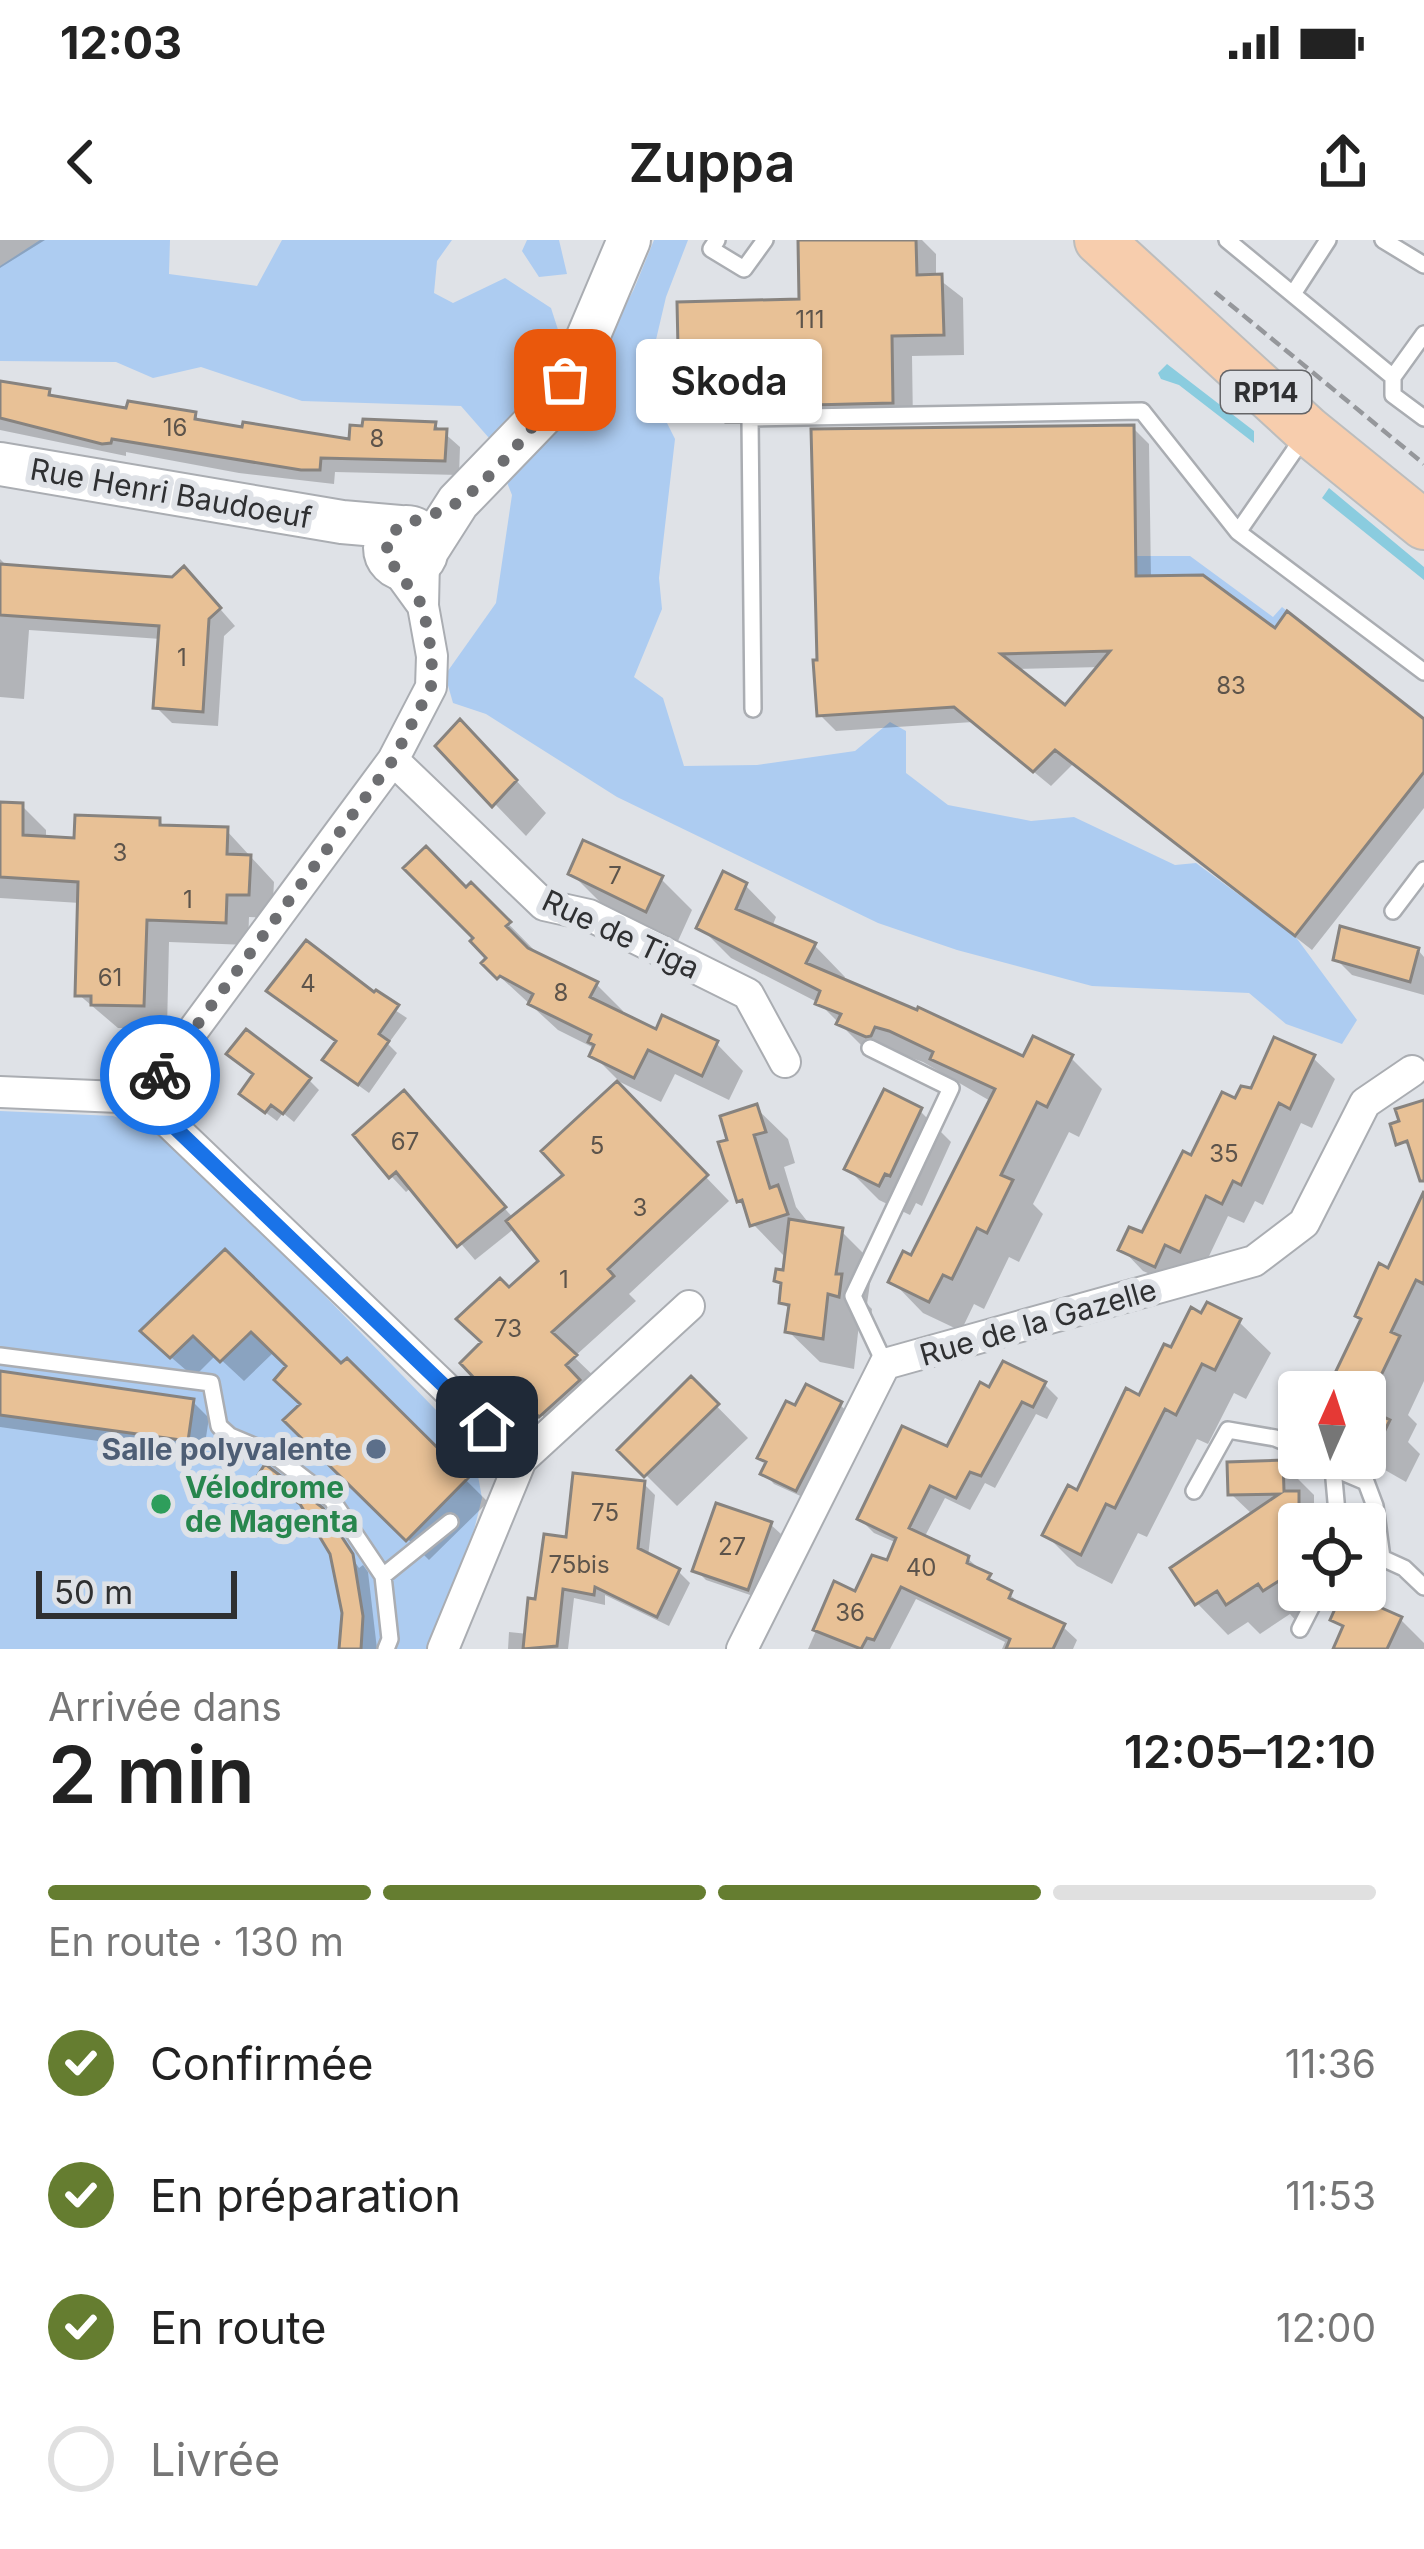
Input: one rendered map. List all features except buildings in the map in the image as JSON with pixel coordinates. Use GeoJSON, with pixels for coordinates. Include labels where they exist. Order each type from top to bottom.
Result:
{"type":"FeatureCollection","features":[{"type":"Feature","properties":{"kind":"main road","name":"RP14"},"geometry":{"type":"LineString","coordinates":[[1105,244],[1308,431],[1424,525]]}},
{"type":"Feature","properties":{"kind":"street"},"geometry":{"type":"LineString","coordinates":[[143,1097],[393,760],[431,687],[431,643],[407,547],[548,410],[582,351],[629,240]]}},
{"type":"Feature","properties":{"kind":"street","name":"Rue Henri Baudoeuf"},"geometry":{"type":"LineString","coordinates":[[0,464],[342,522],[407,547]]}},
{"type":"Feature","properties":{"kind":"street","name":"Rue de Tiga"},"geometry":{"type":"LineString","coordinates":[[393,760],[544,905],[589,915],[748,994],[785,1062]]}},
{"type":"Feature","properties":{"kind":"street","name":"Rue de la Gazelle"},"geometry":{"type":"LineString","coordinates":[[742,1649],[885,1364],[1254,1261],[1304,1223],[1365,1103],[1412,1071]]}},
{"type":"Feature","properties":{"kind":"street"},"geometry":{"type":"LineString","coordinates":[[0,1092],[143,1097],[521,1460]]}},
{"type":"Feature","properties":{"kind":"street"},"geometry":{"type":"LineString","coordinates":[[443,1649],[521,1460],[689,1306]]}},
{"type":"Feature","properties":{"kind":"lane"},"geometry":{"type":"LineString","coordinates":[[717,240],[710,249],[744,269],[765,240]]}},
{"type":"Feature","properties":{"kind":"lane"},"geometry":{"type":"LineString","coordinates":[[1227,240],[1393,377]]}},
{"type":"Feature","properties":{"kind":"lane"},"geometry":{"type":"LineString","coordinates":[[1293,295],[1328,240]]}},
{"type":"Feature","properties":{"kind":"lane"},"geometry":{"type":"LineString","coordinates":[[1383,240],[1409,246],[1424,265]]}},
{"type":"Feature","properties":{"kind":"lane"},"geometry":{"type":"LineString","coordinates":[[1424,334],[1393,377],[1393,395],[1424,418]]}},
{"type":"Feature","properties":{"kind":"lane"},"geometry":{"type":"LineString","coordinates":[[753,709],[750,418],[1142,411],[1238,532],[1424,672]]}},
{"type":"Feature","properties":{"kind":"lane"},"geometry":{"type":"LineString","coordinates":[[1238,532],[1308,431]]}},
{"type":"Feature","properties":{"kind":"lane"},"geometry":{"type":"LineString","coordinates":[[1394,910],[1424,870]]}},
{"type":"Feature","properties":{"kind":"lane"},"geometry":{"type":"LineString","coordinates":[[870,1048],[951,1088],[853,1296],[885,1364]]}},
{"type":"Feature","properties":{"kind":"lane"},"geometry":{"type":"LineString","coordinates":[[0,1356],[211,1383],[219,1426],[230,1436],[271,1453],[332,1500],[383,1576],[390,1639],[386,1649]]}},
{"type":"Feature","properties":{"kind":"lane"},"geometry":{"type":"LineString","coordinates":[[1194,1491],[1228,1430],[1278,1439]]}},
{"type":"Feature","properties":{"kind":"lane"},"geometry":{"type":"LineString","coordinates":[[383,1576],[449,1522]]}},
{"type":"Feature","properties":{"kind":"lane"},"geometry":{"type":"LineString","coordinates":[[1386,1563],[1404,1568],[1424,1587]]}},
{"type":"Feature","properties":{"kind":"lane"},"geometry":{"type":"LineString","coordinates":[[1300,1629],[1309,1611]]}},
{"type":"Feature","properties":{"kind":"path"},"geometry":{"type":"LineString","coordinates":[[1214,292],[1424,464]]}},
{"type":"Feature","properties":{"kind":"shaded area"},"geometry":{"type":"Polygon","coordinates":[[[40,240],[170,240],[169,274],[257,286],[282,240],[452,240],[437,261],[434,293],[453,303],[505,278],[551,308],[561,339],[591,370],[654,240],[688,240],[666,297],[655,344],[651,391],[675,439],[659,578],[662,609],[634,677],[663,698],[684,766],[757,765],[855,751],[890,722],[906,731],[906,773],[948,805],[1031,821],[1074,817],[1175,865],[1196,863],[1295,936],[1357,1020],[1342,1044],[1286,1024],[1249,993],[1092,986],[878,923],[617,797],[486,714],[453,703],[445,675],[496,603],[512,495],[489,438],[461,406],[302,401],[201,367],[153,378],[116,362],[0,361],[0,266],[40,240]]]}},
{"type":"Feature","properties":{"kind":"shaded area"},"geometry":{"type":"Polygon","coordinates":[[[527,240],[559,240],[567,274],[539,277],[522,251],[527,240]]]}},
{"type":"Feature","properties":{"kind":"shaded area"},"geometry":{"type":"Polygon","coordinates":[[[1167,364],[1254,431],[1254,443],[1179,385],[1161,379],[1158,373],[1167,364]]]}},
{"type":"Feature","properties":{"kind":"shaded area"},"geometry":{"type":"Polygon","coordinates":[[[1329,488],[1424,567],[1424,580],[1322,498],[1329,488]]]}},
{"type":"Feature","properties":{"kind":"shaded area"},"geometry":{"type":"Polygon","coordinates":[[[1136,556],[1190,556],[1273,617],[1282,607],[1287,611],[1275,628],[1203,575],[1136,576],[1136,556]]]}},
{"type":"Feature","properties":{"kind":"shaded area"},"geometry":{"type":"Polygon","coordinates":[[[0,1111],[113,1116],[158,1132],[216,1184],[473,1448],[482,1498],[427,1649],[0,1649],[0,1111]]]}},
{"type":"Feature","properties":{"kind":"way so far"},"geometry":{"type":"LineString","coordinates":[[160,1075],[393,760],[431,687],[432,656],[423,606],[386,555],[389,535],[458,502],[548,410],[565,380]]}},
{"type":"Feature","properties":{"kind":"place","name":"Skoda"},"geometry":{"type":"Point","coordinates":[565,380]}},
{"type":"Feature","properties":{"kind":"place","name":"Salle polyvalente"},"geometry":{"type":"Point","coordinates":[376,1449]}},
{"type":"Feature","properties":{"kind":"place","name":"Vélodrome de Magenta"},"geometry":{"type":"Point","coordinates":[161,1504]}},
{"type":"Feature","properties":{"kind":"route"},"geometry":{"type":"LineString","coordinates":[[160,1075],[143,1097],[487,1427]]}}]}
